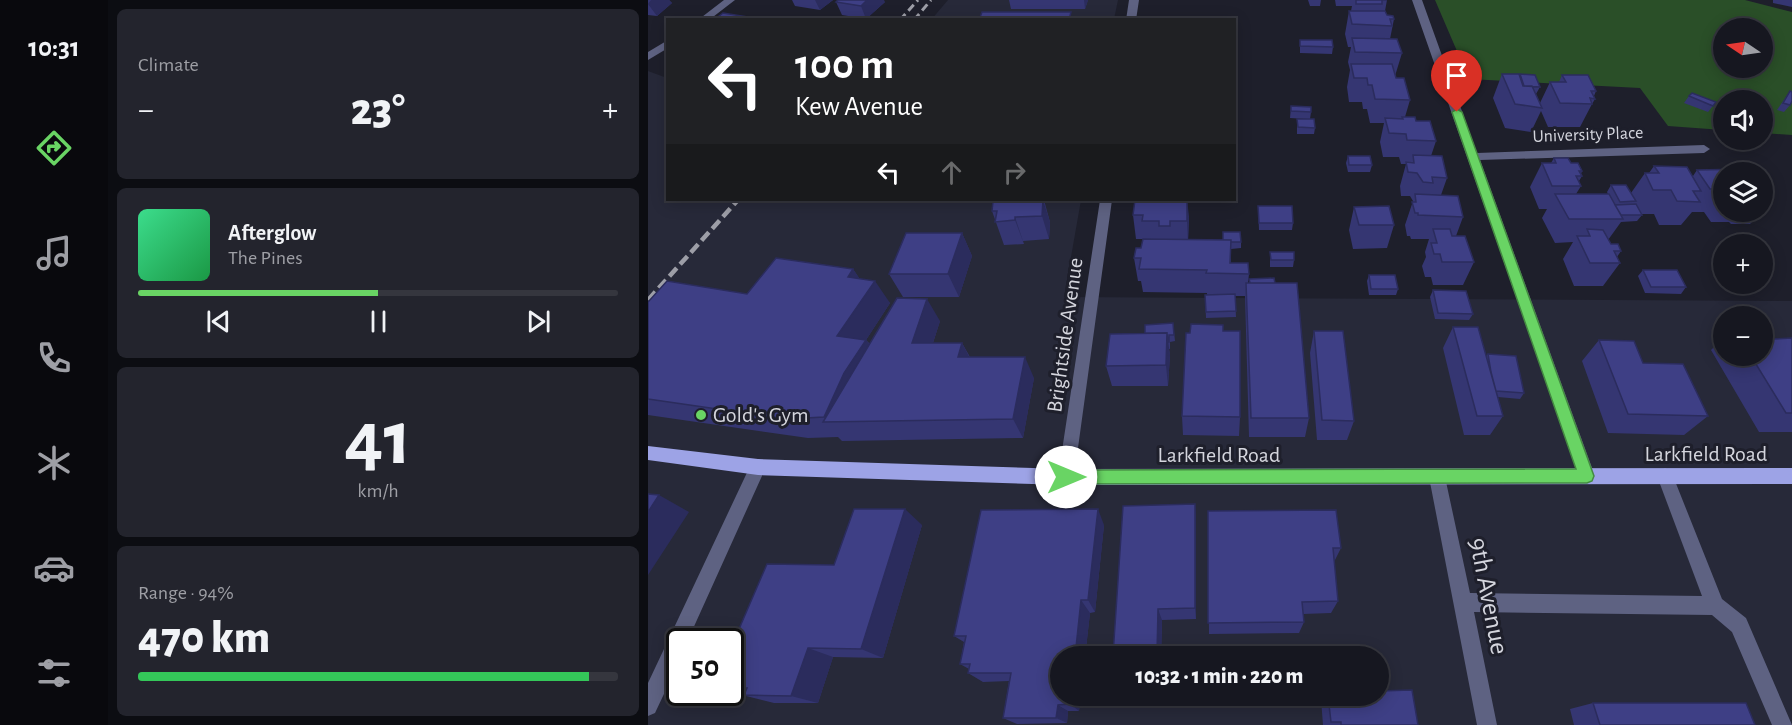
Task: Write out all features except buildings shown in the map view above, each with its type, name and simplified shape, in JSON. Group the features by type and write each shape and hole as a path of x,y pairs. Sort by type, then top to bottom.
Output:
{"main road":[{"name":"Larkfield Road","path":"648,453 758,467 1066,477 1792,476"}],"street":[{"path":"705,18 730,0"},
{"path":"1131,18 1134,0"},
{"path":"1417,0 1587,476"},
{"path":"648,57 666,44"},
{"name":"University Place","path":"1473,157 1704,149"},
{"name":"Brightside Avenue","path":"1066,477 1106,201"},
{"path":"648,706 758,467"},
{"path":"1665,476 1715,606 1739,626 1783,725"},
{"name":"9th Avenue","path":"1437,477 1487,725"},
{"path":"1462,603 1715,606"}],"shaded area":[{"path":"948,0 1118,0 1114,18 933,18"},
{"path":"648,71 666,78 666,201 1081,201 1064,297 1792,301 1792,725 648,725"}],"green space":[{"path":"1435,0 1745,0 1792,12 1792,135 1773,134 1773,90 1713,90 1713,129 1668,126 1640,88 1469,79"}],"railway":[{"path":"902,18 918,0"},
{"path":"916,18 931,0"},
{"path":"648,300 737,201"}],"place":[{"name":"Gold's Gym","path":"701,415"}],"route":[{"path":"1066,477 1587,476 1457,112"}]}
